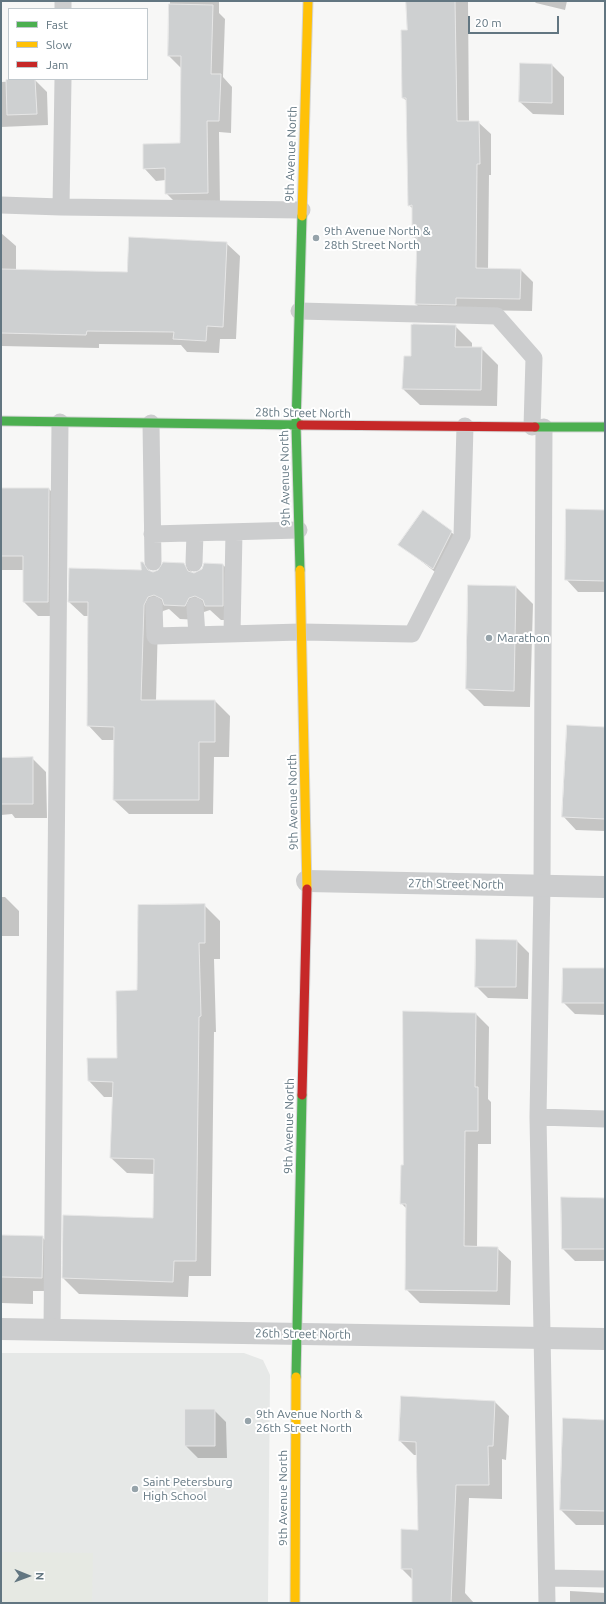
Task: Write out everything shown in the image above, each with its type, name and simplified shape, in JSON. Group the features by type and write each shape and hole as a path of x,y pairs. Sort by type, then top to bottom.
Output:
{"street":[{"name":"9th Avenue North","path":"295,1603 296,1334 306,881 296,425 308,1"},
{"name":"28th Street North","path":"1,421 605,427"},
{"name":"27th Street North","path":"306,881 605,887"},
{"name":"26th Street North","path":"1,1329 605,1339"}],"lane":[{"path":"61,207 63,80"},
{"path":"1,205 302,210"},
{"path":"299,311 497,316 534,358 538,427 542,885 538,1117 548,1578 547,1603"},
{"path":"52,1330 60,422"},
{"path":"151,423 153,562"},
{"path":"154,605 155,636 301,632 412,634 462,536 465,426"},
{"path":"152,534 298,530"},
{"path":"232,634 234,532"},
{"path":"194,563 195,533"},
{"path":"195,606 197,635"},
{"path":"538,1117 605,1119"},
{"path":"548,1578 605,1579"}],"shaded area":[{"name":"Saint Petersburg High School","path":"1,1353 244,1353 263,1360 270,1375 268,1603 1,1603"},
{"path":"1,1552 93,1553 92,1603 1,1603"}],"building":[{"path":"406,1 455,1 457,121 479,121 480,164 477,164 476,268 521,269 520,299 456,298 456,305 415,304 417,237 412,237 412,205 408,206 406,98 402,98 401,30 407,30"},
{"path":"169,4 213,5 211,74 221,74 219,121 207,121 208,193 165,194 165,168 143,169 143,144 180,143 181,56 168,56"},
{"path":"520,63 552,64 552,103 519,102"},
{"path":"6,80 35,80 37,114 7,115"},
{"path":"129,237 227,242 223,327 207,326 206,341 173,339 174,332 87,331 86,335 1,333 1,269 127,272"},
{"path":"411,325 456,325 455,347 482,347 481,390 402,389 404,356 411,356"},
{"path":"1,488 49,488 48,602 23,602 23,556 1,556"},
{"path":"566,509 605,510 605,581 565,580"},
{"path":"423,510 452,531 433,569 398,545"},
{"path":"141,562 143,562 148,570 153,572 158,570 163,562 184,563 188,571 194,573 202,569 204,563 223,564 223,606 205,606 203,600 195,596 189,598 185,606 164,605 162,599 154,595 148,597 144,605 141,700 215,700 215,742 199,742 199,800 113,800 114,727 87,726 88,602 68,602 69,568 141,570"},
{"path":"468,585 516,586 514,691 466,689"},
{"path":"567,725 605,727 605,819 562,817"},
{"path":"33,757 33,804 1,804 1,758"},
{"path":"205,904 205,943 199,943 201,1016 199,1017 196,1261 174,1261 173,1282 62,1278 63,1215 153,1218 154,1159 110,1158 113,1082 88,1081 87,1058 117,1058 116,991 137,990 138,905"},
{"path":"476,939 517,940 516,987 475,987"},
{"path":"563,968 605,968 605,1003 562,1003"},
{"path":"403,1011 476,1013 475,1087 478,1087 478,1131 465,1131 464,1246 498,1247 497,1291 405,1290 406,1204 400,1204 401,1165 403,1165"},
{"path":"561,1197 605,1198 605,1249 562,1249"},
{"path":"1,1235 43,1236 42,1278 1,1277"},
{"path":"401,1396 495,1401 493,1446 488,1446 489,1485 456,1485 451,1603 412,1603 412,1569 401,1569 401,1529 418,1530 416,1442 399,1441"},
{"path":"185,1409 215,1409 215,1446 185,1446"},
{"path":"563,1418 605,1420 605,1511 560,1510"}],"traffic: fast":[{"path":"300,570 296,425 302,216"},
{"path":"1,421 301,425"},
{"path":"535,427 605,427"},
{"path":"296,1377 302,1095"}],"traffic: slow":[{"path":"302,216 308,1"},
{"path":"300,570 307,889"},
{"path":"295,1603 296,1377"}],"traffic: jam":[{"path":"301,425 535,427"},
{"path":"302,1095 307,889"}],"place":[{"name":"9th Avenue North & 28th Street North","path":"316,238"},
{"name":"Marathon","path":"489,638"},
{"name":"9th Avenue North & 26th Street North","path":"248,1421"},
{"name":"Saint Petersburg High School","path":"135,1489"}]}
